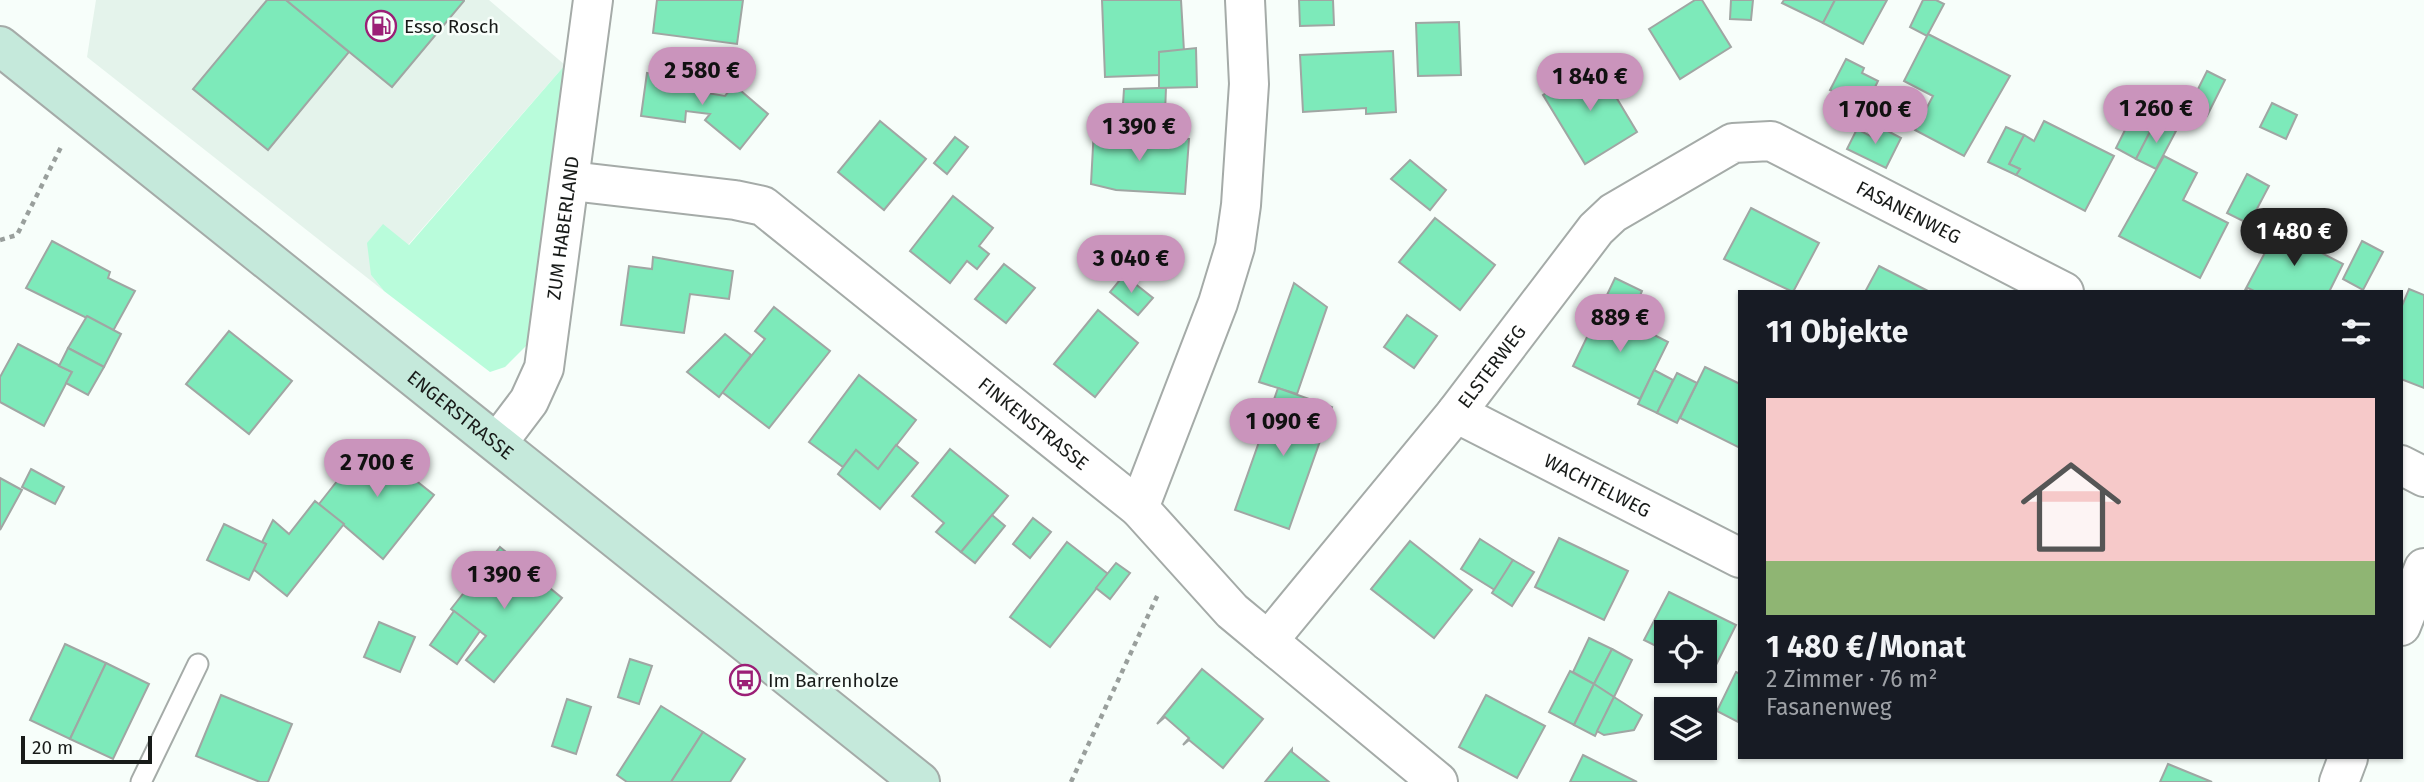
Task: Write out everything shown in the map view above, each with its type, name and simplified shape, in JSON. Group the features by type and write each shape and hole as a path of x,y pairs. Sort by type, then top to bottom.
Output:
{"main road":[{"name":"ENGERSTRASSE","path":"0,46 920,782"}],"street":[{"name":"ZUM HABERLAND","path":"498,442 529,401 544,368 593,0"},
{"path":"1139,508 1218,303 1235,247 1241,205 1249,84 1245,0"},
{"name":"FASANENWEG","path":"1751,140 1771,141 2060,290"},
{"name":"ELSTERWEG","path":"1268,641 1455,413 1604,221 1733,143 1751,140"},
{"name":"FINKENSTRASSE","path":"571,181 735,200 763,206 1139,508 1232,611 1438,782"},
{"name":"WACHTELWEG","path":"1455,413 1738,557"},
{"path":"2403,467 2424,477"},
{"path":"2403,621 2424,568"},
{"path":"2339,782 2348,759"}],"lane":[{"path":"141,782 198,664"}],"path":[{"path":"0,240 16,235 79,108"},
{"path":"1071,782 1157,595 1181,555"}],"shaded area":[{"path":"96,0 489,0 565,65 408,245 371,275 384,291 87,57"}],"green space":[{"path":"565,65 531,341 505,367 490,372 384,291 371,275 367,243 383,224 409,245"}],"building":[{"path":"267,0 286,0 349,52 268,150 193,89"},
{"name":"Esso Rosch","path":"286,0 464,0 464,1 392,87"},
{"path":"657,0 743,0 737,44 653,33"},
{"path":"1102,0 1181,0 1184,51 1159,52 1160,75 1105,77"},
{"path":"1299,0 1333,0 1334,25 1300,26"},
{"path":"1695,0 1702,0 1731,47 1680,79 1649,29"},
{"path":"1731,0 1753,0 1751,20 1730,19"},
{"path":"1784,0 1835,0 1823,23 1782,3"},
{"path":"1835,0 1887,0 1863,44 1823,23"},
{"path":"1923,0 1936,0 1944,4 1927,36 1910,27"},
{"path":"1459,22 1461,75 1418,76 1416,23"},
{"path":"1928,34 2010,76 1964,156 1915,130 1933,96 1904,81"},
{"path":"1196,48 1197,87 1159,88 1159,52"},
{"path":"1393,51 1396,112 1366,114 1366,108 1303,112 1300,55"},
{"path":"1846,59 1864,68 1862,73 1878,81 1862,114 1848,107 1851,100 1830,90"},
{"path":"1595,62 1637,132 1585,164 1543,95"},
{"path":"2207,71 2225,80 2207,116 2189,107"},
{"path":"647,73 690,79 689,90 725,96 734,85 768,114 740,149 705,120 710,114 686,111 685,122 641,116"},
{"path":"1166,88 1164,138 1121,135 1124,89"},
{"path":"2272,103 2297,115 2286,139 2260,127"},
{"path":"2135,110 2156,120 2136,159 2116,148"},
{"path":"2156,120 2176,131 2156,169 2136,159"},
{"path":"880,121 926,159 884,210 838,172"},
{"path":"2044,121 2114,156 2085,211 2016,175 2020,169 2009,164 2024,135 2034,141"},
{"path":"1880,127 1901,138 1886,168 1847,149 1857,129 1874,138"},
{"path":"2006,127 2024,135 2009,164 2020,169 2016,175 1988,162"},
{"path":"1094,128 1121,130 1121,135 1189,139 1185,194 1116,190 1091,184"},
{"path":"955,137 968,147 947,174 934,163"},
{"path":"2164,156 2197,173 2183,200 2228,223 2200,278 2119,236"},
{"path":"1410,160 1446,190 1430,210 1391,179"},
{"path":"2247,174 2269,186 2249,224 2227,213"},
{"path":"953,196 993,228 979,246 989,254 977,269 967,261 950,283 910,251"},
{"path":"1751,208 1819,243 1794,290 1789,290 1724,259"},
{"path":"1435,218 1495,265 1460,310 1399,262"},
{"path":"2277,230 2343,264 2330,290 2245,290"},
{"path":"52,241 110,272 108,278 135,291 113,331 26,288"},
{"path":"2362,241 2383,252 2363,290 2343,279"},
{"path":"653,257 733,271 729,299 690,294 684,333 621,325 629,266 652,269"},
{"path":"1004,264 1035,288 1006,323 975,299"},
{"path":"1879,266 1926,290 1866,290"},
{"path":"1124,275 1153,298 1138,315 1110,292"},
{"path":"1615,278 1642,291 1634,310 1606,297"},
{"path":"1294,283 1327,307 1297,394 1259,382"},
{"path":"2409,289 2424,295 2424,388 2403,380 2403,303"},
{"path":"774,307 830,351 769,428 722,392 765,339 755,331"},
{"path":"1601,308 1668,342 1640,399 1573,366"},
{"path":"1098,310 1138,343 1095,397 1054,364"},
{"path":"1407,315 1437,336 1414,368 1384,347"},
{"path":"87,316 121,334 104,367 68,348"},
{"path":"229,331 292,381 249,434 186,384"},
{"path":"725,334 751,355 719,397 687,372"},
{"path":"18,344 72,372 44,426 0,402 0,377"},
{"path":"68,348 104,367 88,395 66,383 72,372 59,366"},
{"path":"1705,367 1738,383 1738,447 1680,418"},
{"path":"1654,370 1673,380 1657,413 1638,404"},
{"path":"1677,373 1697,383 1677,423 1657,413"},
{"path":"859,375 916,420 878,469 856,450 843,467 809,442"},
{"path":"1278,388 1332,407 1289,529 1235,510"},
{"path":"368,442 396,463 402,456 420,471 414,479 434,495 383,559 319,504"},
{"path":"896,445 918,463 880,509 838,474 856,450 878,469"},
{"path":"950,449 1008,496 961,552 936,532 944,523 912,496"},
{"path":"31,469 64,487 55,504 22,487"},
{"path":"0,478 22,490 0,530"},
{"path":"315,501 344,524 287,596 253,569 266,544 262,542 273,520 289,534"},
{"path":"992,515 1005,526 975,563 961,552"},
{"path":"1033,518 1051,532 1030,558 1013,544"},
{"path":"224,524 266,544 249,580 207,560"},
{"path":"1559,538 1628,571 1604,620 1535,587"},
{"path":"1480,539 1513,560 1495,590 1461,569"},
{"path":"1410,541 1472,590 1434,638 1371,589"},
{"path":"1067,542 1108,574 1050,647 1010,617"},
{"path":"500,547 562,598 494,682 466,660 486,636 451,609"},
{"path":"1513,560 1534,572 1512,606 1492,593"},
{"path":"1116,563 1130,573 1110,599 1096,588"},
{"path":"1669,592 1736,625 1717,663 1717,620 1654,620"},
{"path":"454,611 480,631 457,664 430,645"},
{"path":"1654,621 1654,645 1644,640"},
{"path":"379,622 415,637 400,672 364,657"},
{"path":"1589,638 1612,649 1594,684 1573,672"},
{"path":"65,644 106,663 70,739 30,720"},
{"path":"1612,649 1632,660 1614,697 1594,684"},
{"path":"630,659 652,666 639,704 618,697"},
{"path":"106,663 149,684 113,759 70,739"},
{"path":"1202,669 1263,719 1223,768 1189,740 1183,745 1189,738 1165,717 1157,724"},
{"path":"1570,671 1594,684 1574,725 1549,712"},
{"path":"1736,672 1738,673 1738,722 1717,711"},
{"path":"1594,684 1614,697 1595,736 1574,725"},
{"path":"221,695 292,724 268,782 260,782 196,756"},
{"path":"1486,695 1545,726 1517,778 1459,747"},
{"path":"1614,697 1642,715 1634,730 1604,735 1597,731"},
{"path":"567,699 591,707 576,754 552,746"},
{"path":"661,706 703,732 671,782 627,782 617,775"},
{"path":"703,732 745,759 730,782 671,782"},
{"path":"1292,749 1292,752 1329,782 1265,782"},
{"path":"1583,755 1637,782 1570,782"},
{"path":"2168,764 2212,782 2160,782"}],"place":[{"name":"Esso Rosch","path":"381,26"},
{"name":"Im Barrenholze","path":"745,680"}]}
